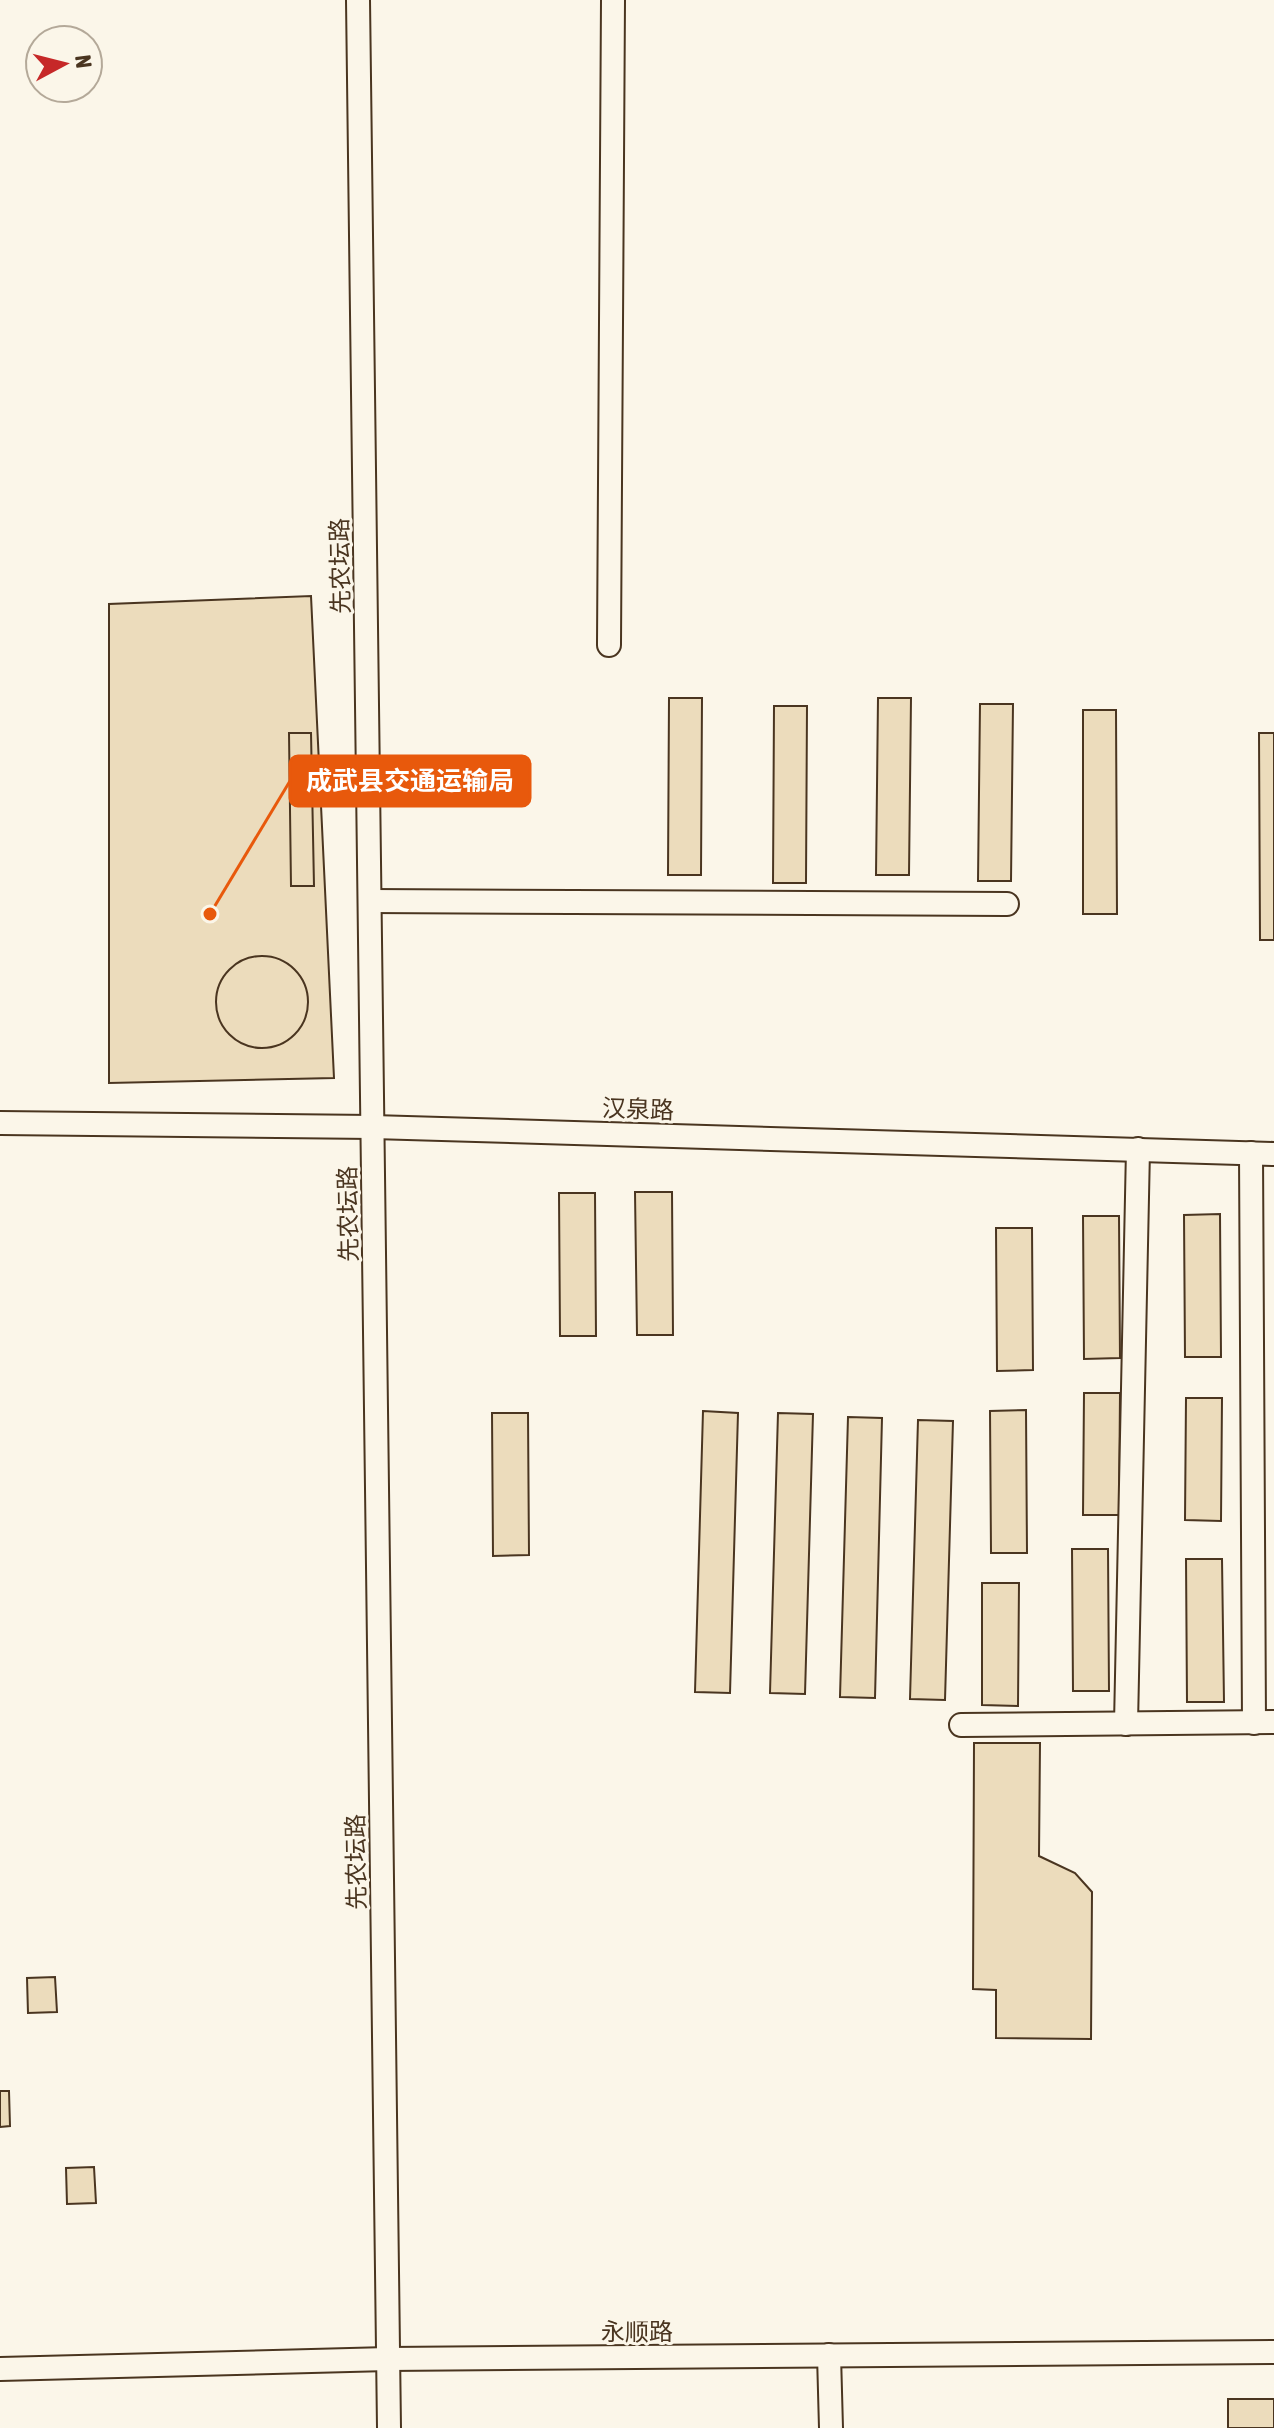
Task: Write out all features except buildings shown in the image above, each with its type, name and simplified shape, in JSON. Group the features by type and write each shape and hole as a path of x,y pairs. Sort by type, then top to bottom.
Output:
{"street":[{"name":"先农坛路","path":"358,0 389,2428"},
{"path":"609,645 613,0"},
{"path":"370,901 1007,904"},
{"name":"汉泉路","path":"0,1123 373,1127 1274,1154"},
{"path":"1126,1724 1138,1149"},
{"path":"961,1725 1264,1722 1251,1153"},
{"name":"永顺路","path":"0,2369 388,2359 1274,2352"},
{"path":"829,2355 831,2428"}],"place":[{"name":"成武县交通运输局","path":"210,914"}]}
